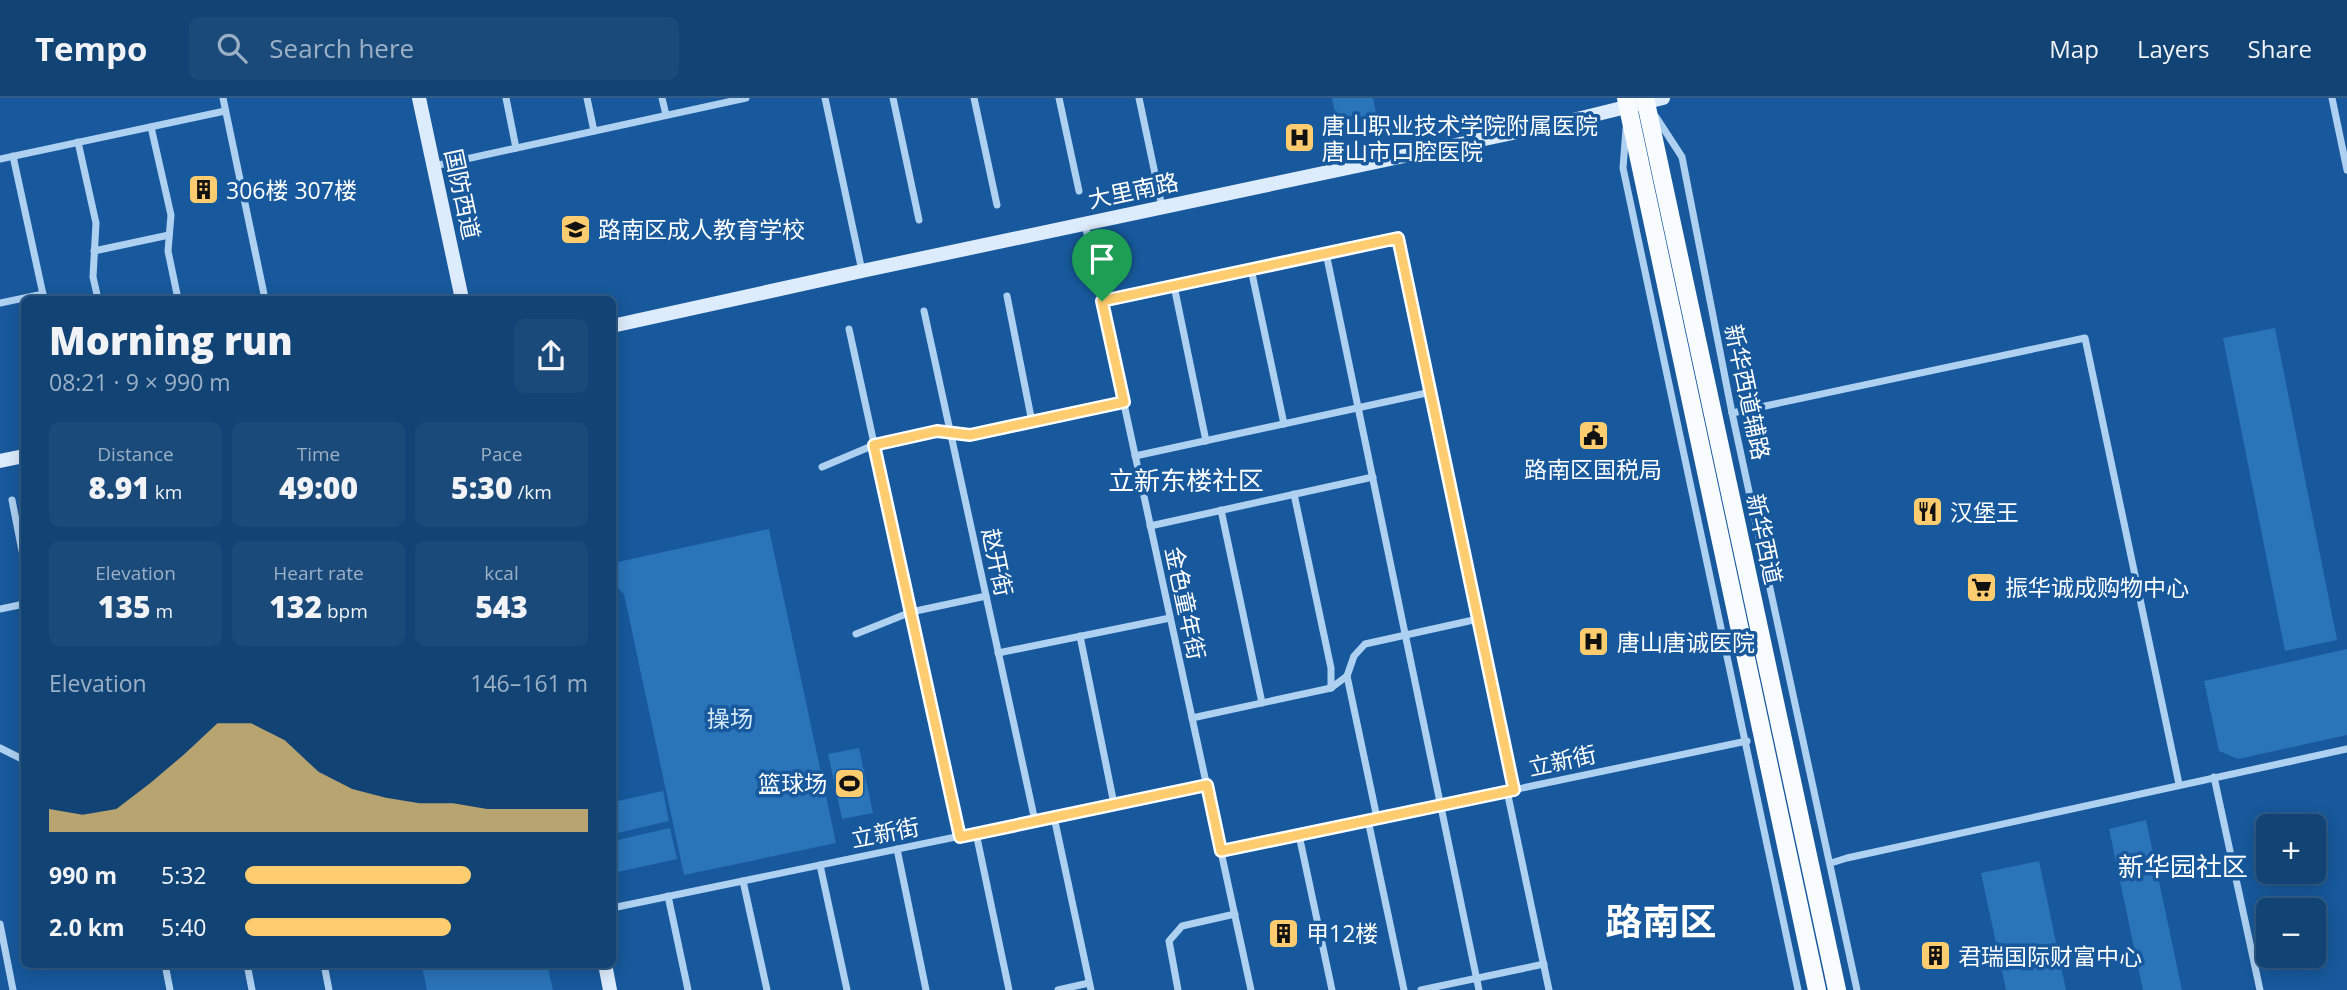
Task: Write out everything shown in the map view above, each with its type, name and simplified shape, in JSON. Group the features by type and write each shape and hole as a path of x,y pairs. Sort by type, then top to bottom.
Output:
{"main road":[{"name":"新华西道","path":"1650,99 1837,990"},
{"name":"新华西道","path":"1626,101 1817,990"}],"street":[{"path":"223,98 264,296"},
{"name":"国防西道","path":"419,98 461,296"},
{"path":"506,98 516,148"},
{"path":"587,98 594,131"},
{"path":"662,98 666,115"},
{"path":"433,166 745,98"},
{"path":"825,98 862,271"},
{"path":"893,98 919,220"},
{"path":"974,98 997,205"},
{"path":"1059,98 1079,191"},
{"path":"1139,98 1162,207"},
{"path":"2332,98 2347,170"},
{"name":"大里南路","path":"616,326 1162,207 1626,101 1650,99"},
{"name":"新华西道辅路","path":"1650,99 1682,157 1732,413 1857,990"},
{"path":"1626,101 1623,168 1798,990"},
{"path":"0,159 226,111"},
{"path":"151,127 171,215 168,251 177,296"},
{"path":"78,142 96,223 93,277 97,296"},
{"path":"13,156 43,296"},
{"name":"金色童年街","path":"1085,223 1251,990"},
{"path":"94,251 169,235"},
{"path":"1102,301 1398,238 1478,619 1549,990"},
{"path":"1326,253 1479,990"},
{"path":"1251,269 1284,424"},
{"path":"1174,286 1206,441"},
{"path":"1007,296 1031,422"},
{"path":"0,303 21,300"},
{"name":"赵开街","path":"924,311 1035,821"},
{"path":"849,329 960,837"},
{"path":"1732,413 2085,338 2179,785"},
{"path":"1135,456 1431,392"},
{"path":"822,467 874,445 937,431 970,435 1124,402"},
{"path":"0,461 21,457"},
{"path":"1150,526 1373,477"},
{"path":"1294,494 1331,668 1331,688"},
{"path":"12,500 21,546"},
{"path":"1221,510 1262,703"},
{"path":"856,634 911,612 986,596"},
{"path":"0,609 21,605"},
{"path":"998,653 1170,618"},
{"path":"1404,990 1347,676 1353,656 1366,644 1478,619"},
{"path":"1080,636 1114,804"},
{"path":"1192,718 1331,688 1347,676"},
{"name":"立新街","path":"1221,851 1746,741"},
{"path":"0,748 21,758"},
{"path":"1831,863 2347,749"},
{"path":"2214,777 2260,990"},
{"name":"立新街","path":"616,907 1207,785"},
{"path":"1054,817 1090,987 1058,990"},
{"path":"976,833 1009,990"},
{"path":"1298,835 1332,990"},
{"path":"897,849 926,990"},
{"path":"820,865 847,990"},
{"path":"743,881 767,990"},
{"path":"668,896 688,990"},
{"path":"1178,990 1169,941 1182,926 1235,914"},
{"path":"0,924 13,990"},
{"path":"1421,990 1544,964"},
{"path":"166,968 170,990"},
{"path":"248,968 252,990"},
{"path":"325,968 329,990"},
{"path":"606,968 610,990"}],"green space":[{"path":"1332,98 1373,98 1377,118 1338,126"},
{"path":"2275,328 2337,640 2285,651 2223,338"},
{"name":"操场","path":"769,529 836,843 684,875 624,594 616,586 616,562"},
{"path":"2347,649 2347,735 2238,759 2219,751 2204,681"},
{"name":"篮球场","path":"859,748 873,813 842,819 828,754"},
{"path":"663,791 669,821 616,833 616,801"},
{"path":"2146,820 2182,990 2143,990 2109,829"},
{"path":"670,828 677,859 616,872 616,840"},
{"path":"2039,861 2066,990 2006,990 1981,873"},
{"path":"422,968 548,968 553,990 427,990"}],"place":[{"name":"唐山职业技术学院附属医院 唐山市口腔医院","path":"1299,138"},
{"name":"306楼 307楼","path":"203,190"},
{"name":"路南区成人教育学校","path":"575,229"},
{"name":"路南区国税局","path":"1593,435"},
{"name":"汉堡王","path":"1927,512"},
{"name":"振华诚成购物中心","path":"1982,587"},
{"name":"唐山唐诚医院","path":"1594,642"},
{"name":"篮球场","path":"850,783"},
{"name":"甲12楼","path":"1283,933"},
{"name":"君瑞国际财富中心","path":"1935,956"}],"district":[{"name":"立新东楼社区","path":"1186,480"},
{"name":"新华园社区","path":"2183,866"},
{"name":"路南区","path":"1661,920"}],"route":[{"path":"1398,238 1514,790 1221,851 1207,785 960,837 874,445 937,431 970,435 1124,402 1102,301 1398,238"}]}
